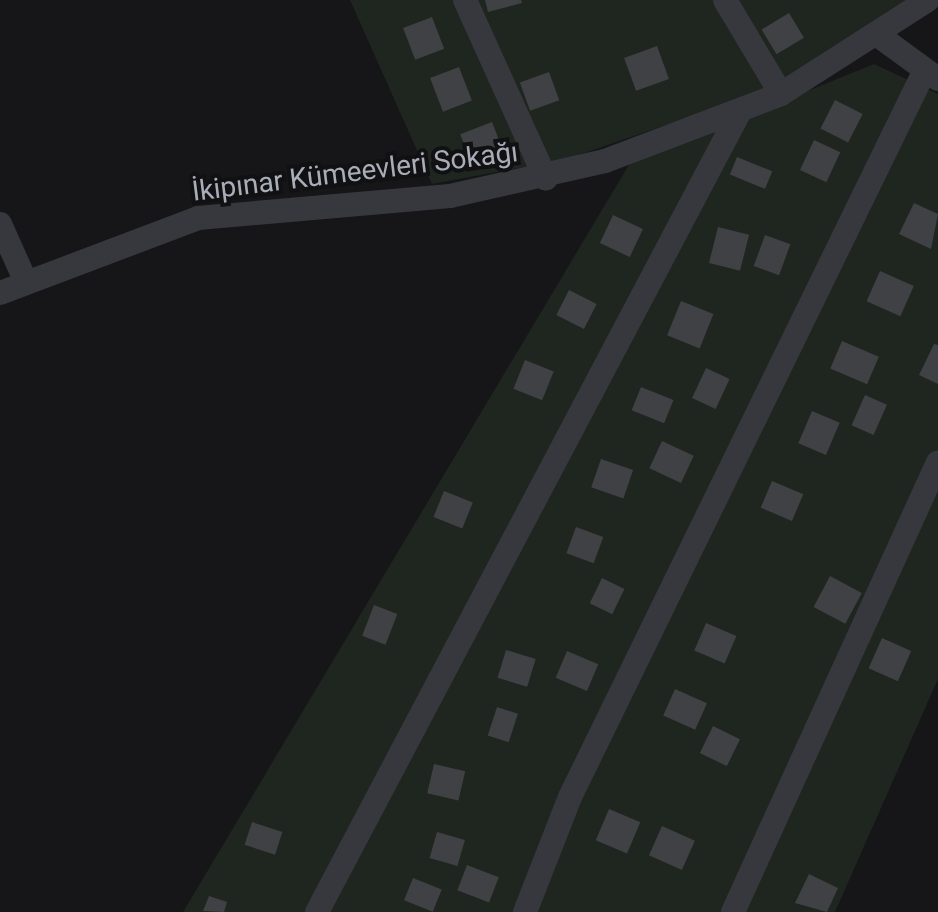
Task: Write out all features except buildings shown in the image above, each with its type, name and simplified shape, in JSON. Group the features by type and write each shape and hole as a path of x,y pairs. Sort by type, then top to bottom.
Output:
{"street":[{"path":"465,0 546,179"},
{"path":"725,0 781,94"},
{"name":"İkipınar Kümeevleri Sokağı","path":"0,293 198,218 450,196 546,179 739,113 781,94 879,36 928,0"},
{"path":"525,912 576,785 931,76 879,36"},
{"path":"317,912 739,113"},
{"path":"0,224 26,282"},
{"path":"733,912 938,462"}],"shaded area":[{"path":"350,0 907,0 807,69 727,104 567,159 432,184"},
{"path":"874,64 938,94 938,679 835,912 183,912 630,163"}]}
